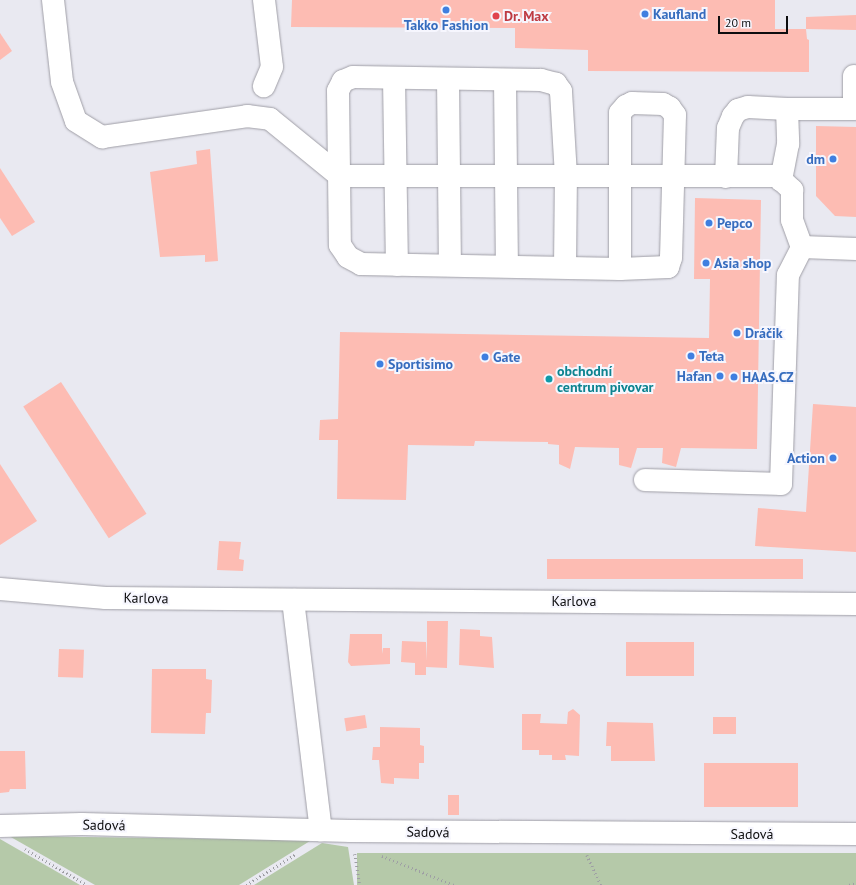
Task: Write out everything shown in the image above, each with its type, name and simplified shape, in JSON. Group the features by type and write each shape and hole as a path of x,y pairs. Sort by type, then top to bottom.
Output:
{"street":[{"path":"53,0 62,82 76,121 102,136 247,116 270,119 340,176 777,176 792,190 792,220 802,247 788,275 781,484 645,480"},
{"path":"264,0 272,66 264,86"},
{"path":"726,177 728,128 733,116 738,110 748,107 787,109 854,109 854,76"},
{"path":"565,267 566,176 561,91 550,81 353,77 343,82 338,91 340,245 348,257 361,264 620,269 668,266 671,258 672,177 675,116 664,104 632,103 626,106 620,113 620,269"},
{"path":"394,78 398,264"},
{"path":"448,78 450,266"},
{"path":"505,80 507,176 506,266"},
{"path":"781,180 788,144 787,109"},
{"path":"802,247 856,249"},
{"name":"Karlova","path":"0,589 106,598 856,604"},
{"path":"293,600 321,830"},
{"name":"Sadová","path":"0,826 82,824 351,831 856,834"}],"path":[{"path":"351,831 360,885"},
{"path":"576,833 601,885"},
{"path":"20,847 87,885"},
{"path":"246,885 297,853"},
{"path":"375,853 454,885"},
{"path":"849,885 856,883"}],"green space":[{"path":"9,836 310,841 239,885 95,885"},
{"path":"0,839 80,885 0,885"},
{"path":"322,843 348,847 354,885 254,885"},
{"path":"357,853 856,853 856,885 357,885"}],"building":[{"path":"292,0 775,0 775,29 806,29 807,39 809,40 809,72 588,71 588,50 515,48 515,28 291,27"},
{"path":"856,15 856,30 806,29 806,17"},
{"path":"0,33 12,51 0,60"},
{"path":"816,126 856,127 856,217 835,216 816,196"},
{"path":"210,149 218,261 205,262 205,255 160,257 150,172 197,164 196,151"},
{"path":"0,168 35,222 12,236 0,218"},
{"name":"obchodní centrum pivovar","path":"695,198 761,200 757,449 681,448 676,467 662,463 663,448 637,448 631,468 619,465 619,448 575,447 570,469 559,464 559,445 548,444 548,442 475,441 474,446 408,445 406,500 337,499 338,440 319,440 320,420 338,419 340,332 709,338 710,279 694,279"},
{"path":"61,382 147,514 109,538 23,407"},
{"name":"Action","path":"813,404 856,407 856,552 755,546 758,508 806,512"},
{"path":"0,464 37,521 0,545"},
{"path":"219,541 241,542 239,559 244,560 243,571 217,570"},
{"path":"547,559 803,559 803,579 547,579"},
{"path":"427,621 448,621 447,668 426,667 426,675 415,675 415,663 401,662 402,641 426,642 427,661"},
{"path":"460,629 480,630 480,636 492,637 494,668 459,665"},
{"path":"350,634 382,634 382,654 383,648 390,648 390,664 351,666 348,662"},
{"path":"626,642 694,642 694,676 626,676"},
{"path":"59,649 84,650 83,678 58,677"},
{"path":"152,669 206,669 206,679 212,680 211,713 206,713 205,734 151,733"},
{"path":"573,709 580,715 579,756 565,755 566,760 552,760 552,755 539,755 539,750 522,750 522,714 541,714 540,723 567,724 568,712"},
{"path":"365,715 367,728 346,731 344,718"},
{"path":"713,717 736,717 736,734 713,734"},
{"path":"607,722 653,723 655,761 611,761 611,746 606,746"},
{"path":"380,727 420,728 420,745 424,746 424,763 419,763 419,779 394,778 394,784 381,783 379,760 372,760 373,747 380,747"},
{"path":"0,751 25,751 26,789 10,789 9,792 0,793"},
{"path":"704,763 798,763 798,807 704,807"},
{"path":"448,795 459,795 459,815 448,815"}],"place":[{"name":"Takko Fashion","path":"446,10"},
{"name":"Kaufland","path":"645,14"},
{"name":"Dr. Max","path":"496,16"},
{"name":"dm","path":"833,159"},
{"name":"Pepco","path":"709,223"},
{"name":"Asia shop","path":"706,263"},
{"name":"Dráčik","path":"737,333"},
{"name":"Teta","path":"691,356"},
{"name":"Gate","path":"485,357"},
{"name":"Sportisimo","path":"380,364"},
{"name":"Hafan","path":"720,376"},
{"name":"HAAS.CZ","path":"734,377"},
{"name":"obchodní centrum pivovar","path":"549,379"},
{"name":"Action","path":"833,458"}]}
